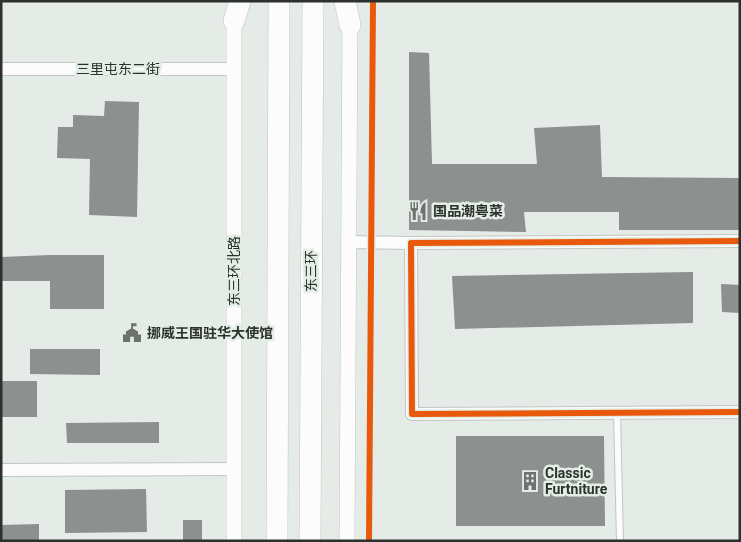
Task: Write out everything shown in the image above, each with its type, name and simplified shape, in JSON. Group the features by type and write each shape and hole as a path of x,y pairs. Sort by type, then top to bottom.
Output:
{"highway":[{"path":"277,541 279,1"},
{"name":"东三环","path":"310,541 313,1"},
{"path":"345,1 350,24"}],"street":[{"path":"347,541 350,1"},
{"name":"东三环北路","path":"234,541 234,69 236,8"},
{"name":"三里屯东二街","path":"1,68 234,69"},
{"path":"348,242 740,241"},
{"path":"411,243 412,414 740,412"},
{"path":"1,470 234,469"}],"lane":[{"path":"617,412 620,541"}],"building":[{"path":"409,52 429,53 432,164 537,164 534,128 600,125 602,177 740,178 740,230 619,230 619,212 524,212 526,232 409,230"},
{"path":"105,101 139,102 137,217 89,215 90,159 57,158 58,127 73,127 73,115 104,116"},
{"path":"104,255 104,309 50,309 50,281 1,281 1,257"},
{"path":"693,272 693,323 455,329 452,276"},
{"path":"721,284 740,285 740,313 722,312"},
{"path":"30,349 100,349 100,375 30,374"},
{"path":"1,381 37,381 37,417 1,417"},
{"path":"159,422 159,443 67,443 66,423"},
{"name":"Classic Furtniture","path":"456,436 604,436 605,526 456,526"},
{"path":"146,489 147,532 65,533 65,490"},
{"path":"183,520 202,520 202,541 183,541"},
{"path":"39,524 39,541 1,541 1,525"}],"cycle path":[{"path":"369,541 373,1"},
{"path":"740,241 411,243 412,414 740,412"}],"place":[{"name":"国品潮粤菜","path":"418,211"},
{"name":"挪威王国驻华大使馆","path":"132,333"},
{"name":"Classic Furtniture","path":"530,481"}]}
